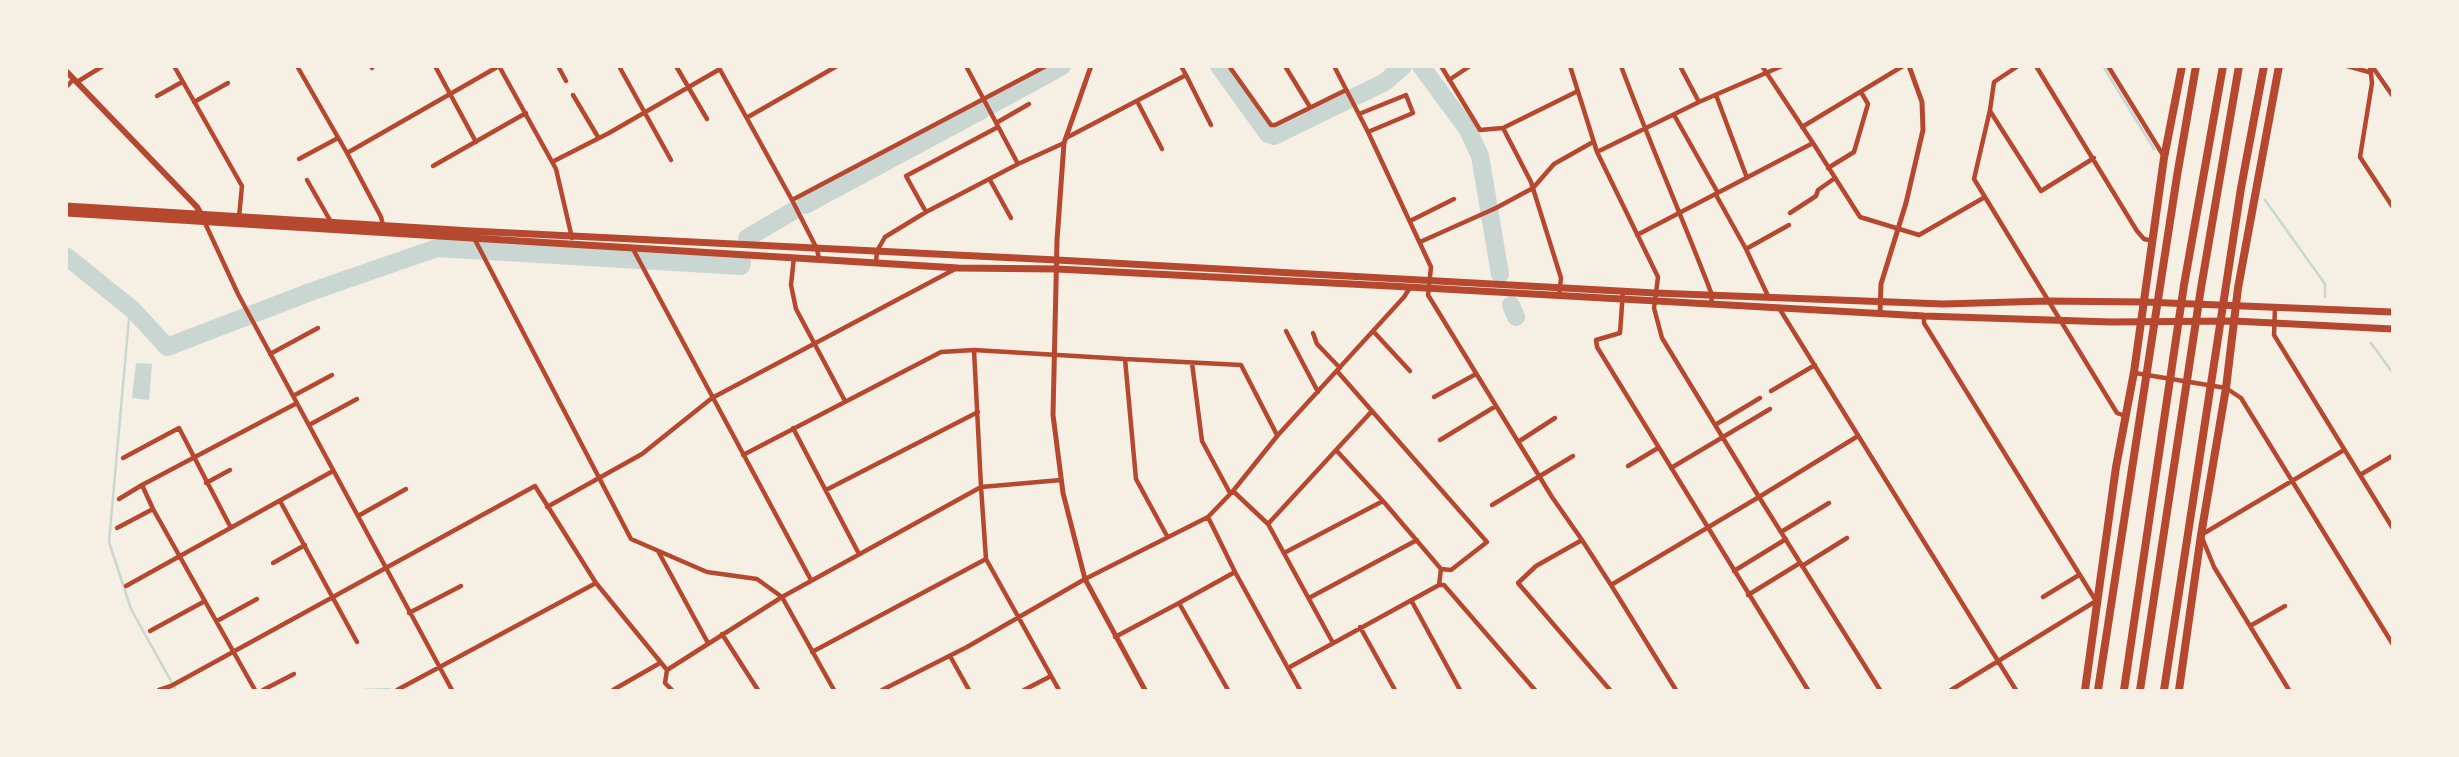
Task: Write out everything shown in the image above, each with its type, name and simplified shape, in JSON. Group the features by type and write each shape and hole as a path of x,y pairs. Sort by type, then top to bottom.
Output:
{"highway":[{"path":"2085,691 2096,601 2154,242 2164,158 2182,66"},
{"path":"2098,691 2196,66"},
{"path":"2124,691 2184,285 2223,66"},
{"path":"2140,691 2201,288 2239,66"},
{"path":"2164,691 2241,188 2264,66"},
{"path":"2179,691 2201,535 2226,388 2236,306 2279,66"}],"main road":[{"path":"66,71 197,207 205,223"},
{"path":"70,210 201,214 238,221"},
{"path":"70,210 205,223 238,221 1057,260 1712,300 1779,308 1924,316 2141,322 2234,321 2392,329"},
{"path":"572,239 633,247 958,268 1058,269 1411,283"},
{"path":"1712,300 1769,298 1944,304 2144,302 2392,312"}],"street":[{"path":"66,87 103,66"},
{"path":"174,66 242,186 238,221"},
{"path":"297,66 381,217 382,229"},
{"path":"435,66 476,142"},
{"path":"347,153 499,66 556,169 572,239"},
{"path":"558,66 566,80"},
{"path":"676,66 707,119"},
{"path":"748,117 837,66"},
{"path":"966,66 1018,164"},
{"path":"792,200 1046,66"},
{"path":"1091,66 1065,140 1057,260 1053,415 1061,480 1086,579 1145,691"},
{"path":"1181,66 1211,125"},
{"path":"1230,66 1271,125 1346,90"},
{"path":"1285,66 1311,107"},
{"path":"1441,66 1480,130 1503,128 1578,91"},
{"path":"1449,80 1470,66"},
{"path":"1570,66 1597,152 1658,277 1654,297 1662,338 1880,691"},
{"path":"1621,66 1645,130 1681,212 1712,300"},
{"path":"1680,66 1699,102"},
{"path":"1762,66 1860,218 1919,235 1984,197"},
{"path":"1597,152 1699,102 1782,66"},
{"path":"1802,127 1903,66"},
{"path":"1880,313 1881,284 1923,130 1922,102 1909,66"},
{"path":"2018,66 1994,82 1974,179 2117,413 2125,416"},
{"path":"2036,66 2137,231 2144,239 2154,242"},
{"path":"2108,66 2164,158"},
{"path":"2347,66 2371,68 2392,95"},
{"path":"552,162 644,113 719,67 792,200 817,249 819,259"},
{"path":"620,68 670,160"},
{"path":"1337,68 1431,267 1428,295 1539,477 1582,540 1675,691"},
{"path":"2371,68 2372,83 2360,157 2392,206"},
{"path":"876,262 877,251 885,237 926,212 1186,75"},
{"path":"157,96 183,82"},
{"path":"194,102 229,83"},
{"path":"1828,168 1854,152 1868,104 1861,92"},
{"path":"573,95 598,137"},
{"path":"1359,114 1406,95 1413,113 1368,132"},
{"path":"1716,95 1747,178"},
{"path":"1137,100 1162,149"},
{"path":"926,212 906,176 1029,104"},
{"path":"1990,110 2041,191 2094,158"},
{"path":"433,166 526,114"},
{"path":"1674,115 1746,249 1769,298 1769,307"},
{"path":"1503,128 1533,188 1561,278 1559,291"},
{"path":"299,159 338,138"},
{"path":"1420,242 1533,188 1554,164 1593,142"},
{"path":"1637,235 1812,143"},
{"path":"1790,213 1816,197 1818,190 1835,178"},
{"path":"307,180 330,226"},
{"path":"990,180 1012,218"},
{"path":"66,199 70,210"},
{"path":"1410,221 1454,199"},
{"path":"205,223 247,311 452,691"},
{"path":"1746,249 1788,225"},
{"path":"472,234 631,539 708,572 757,579 782,597 834,691"},
{"path":"628,239 811,580"},
{"path":"794,256 790,285 796,309 845,401"},
{"path":"547,507 642,454 712,398 958,268"},
{"path":"882,691 1086,579 1208,517 1373,331 1411,283"},
{"path":"1622,295 1620,333 1596,340 1597,347 1808,691"},
{"path":"2275,307 2274,335 2392,527"},
{"path":"1779,308 2016,691"},
{"path":"1924,316 1924,323 2096,601 1951,691"},
{"path":"271,354 318,328"},
{"path":"1286,331 1318,392"},
{"path":"1373,331 1410,371"},
{"path":"1313,333 1317,344 1372,411 1487,542 1451,570 1441,569 1383,500 1336,450"},
{"path":"743,455 941,352 974,350 1241,365 1278,435"},
{"path":"974,350 986,559 1059,691"},
{"path":"1125,359 1136,479 1167,537"},
{"path":"1192,363 1202,440 1232,492 1268,524 1333,643"},
{"path":"1771,391 1815,365"},
{"path":"2134,372 2226,388 2241,398 2392,643"},
{"path":"1434,397 1476,374"},
{"path":"293,396 332,375"},
{"path":"1715,425 1760,398"},
{"path":"309,425 357,399"},
{"path":"119,499 297,404"},
{"path":"1440,440 1496,406"},
{"path":"1671,468 1770,409"},
{"path":"1268,524 1372,411"},
{"path":"826,490 978,412"},
{"path":"1518,442 1555,418"},
{"path":"123,458 179,428 231,528"},
{"path":"793,428 859,554"},
{"path":"1611,586 1858,436"},
{"path":"1628,466 1658,448"},
{"path":"2289,691 2214,567 2201,535 2344,450"},
{"path":"1492,505 1573,456"},
{"path":"2360,475 2392,456"},
{"path":"206,483 230,470"},
{"path":"126,586 333,471"},
{"path":"667,670 811,580 981,487 1061,480"},
{"path":"142,485 255,691"},
{"path":"159,691 535,486 596,583 667,670 666,683 672,691"},
{"path":"357,516 406,489"},
{"path":"280,500 357,642"},
{"path":"1284,553 1383,500"},
{"path":"1781,532 1829,503"},
{"path":"117,528 153,509"},
{"path":"1208,517 1300,691"},
{"path":"1748,595 1847,538"},
{"path":"1734,571 1786,539"},
{"path":"1309,598 1417,540"},
{"path":"1582,540 1536,566 1518,583 1610,691"},
{"path":"273,563 305,545"},
{"path":"657,550 708,643"},
{"path":"812,652 986,559"},
{"path":"1439,585 1441,569"},
{"path":"1115,637 1235,572"},
{"path":"2043,597 2079,576"},
{"path":"397,691 596,583"},
{"path":"1288,668 1360,627 1439,585 1444,585 1535,691"},
{"path":"410,613 461,586"},
{"path":"216,621 257,600"},
{"path":"1411,600 1460,691"},
{"path":"150,631 205,601"},
{"path":"1179,603 1228,691"},
{"path":"2250,626 2286,606"},
{"path":"1360,627 1395,691"},
{"path":"722,634 758,691"},
{"path":"950,656 969,691"},
{"path":"613,691 660,663"},
{"path":"263,691 293,674"},
{"path":"1024,691 1051,676"}],"shaded area":[{"path":"136,363 152,364 149,400 132,398"}],"waterway":[{"path":"991,105 1062,66"},
{"path":"1219,66 1268,134 1274,136 1385,82 1403,66"},
{"path":"1421,66 1468,130 1480,156 1500,274"},
{"path":"2103,66 2154,149"},
{"path":"805,205 982,110"},
{"path":"2265,200 2325,284 2325,297"},
{"path":"747,238 793,211"},
{"path":"66,256 133,310 167,347 313,291 437,248 741,266 742,262"},
{"path":"1511,305 1516,317"},
{"path":"133,310 129,318 109,542 131,609 176,690"},
{"path":"2371,343 2392,372"},
{"path":"364,690 390,689"}]}
